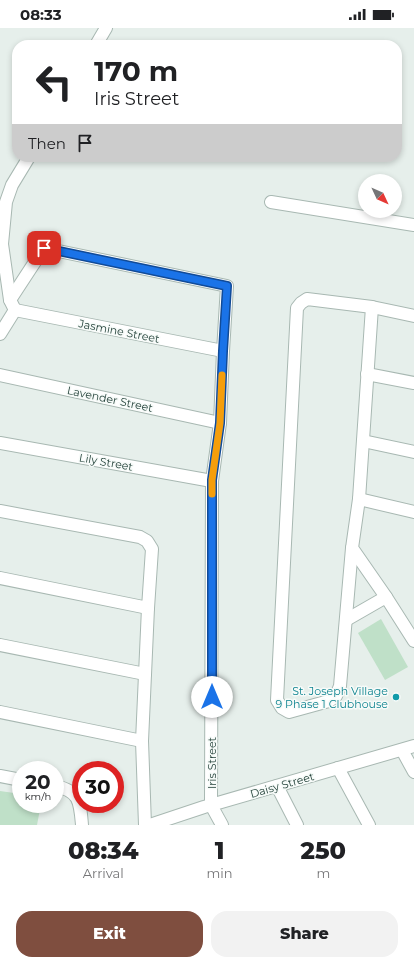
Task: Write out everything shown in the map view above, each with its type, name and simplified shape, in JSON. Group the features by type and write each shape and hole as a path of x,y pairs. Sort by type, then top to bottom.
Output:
{"street":[{"path":"99,40 106,28"},
{"path":"0,334 12,305 2,244 6,202 12,186 26,162"},
{"path":"271,202 414,225"},
{"name":"Iris Street","path":"12,305 44,248 227,286 220,423 212,480 212,805"},
{"path":"372,307 359,499 352,548 340,686 336,696 329,701 289,712 282,708 278,700 297,308 307,299 372,307 414,316"},
{"name":"Jasmine Street","path":"12,305 223,351"},
{"path":"367,374 414,383"},
{"name":"Lavender Street","path":"0,375 220,423"},
{"path":"363,441 414,452"},
{"name":"Lily Street","path":"0,443 212,480"},
{"path":"359,499 414,512"},
{"path":"0,511 140,537 147,541 152,549 142,741 145,825"},
{"path":"352,548 414,641"},
{"path":"0,578 148,608"},
{"path":"346,620 386,597"},
{"path":"0,645 145,674"},
{"path":"0,712 142,741"},
{"name":"Daisy Street","path":"150,825 212,805 414,746"},
{"path":"402,750 414,772"},
{"path":"338,768 369,825"},
{"path":"0,776 12,778"},
{"path":"277,786 297,825"},
{"path":"64,788 76,794 80,808 82,825"},
{"path":"212,805 222,825"}],"green space":[{"path":"381,619 408,667 385,680 358,633"},
{"path":"0,791 12,793 12,813 39,813 37,825 0,825"}],"slow traffic":[{"path":"212,494 212,480 220,423 222,375"}],"place":[{"name":"St. Joseph Village 9 Phase 1 Clubhouse","path":"396,697"}],"route":[{"path":"44,248 227,286 220,423 212,480 212,697"}]}
